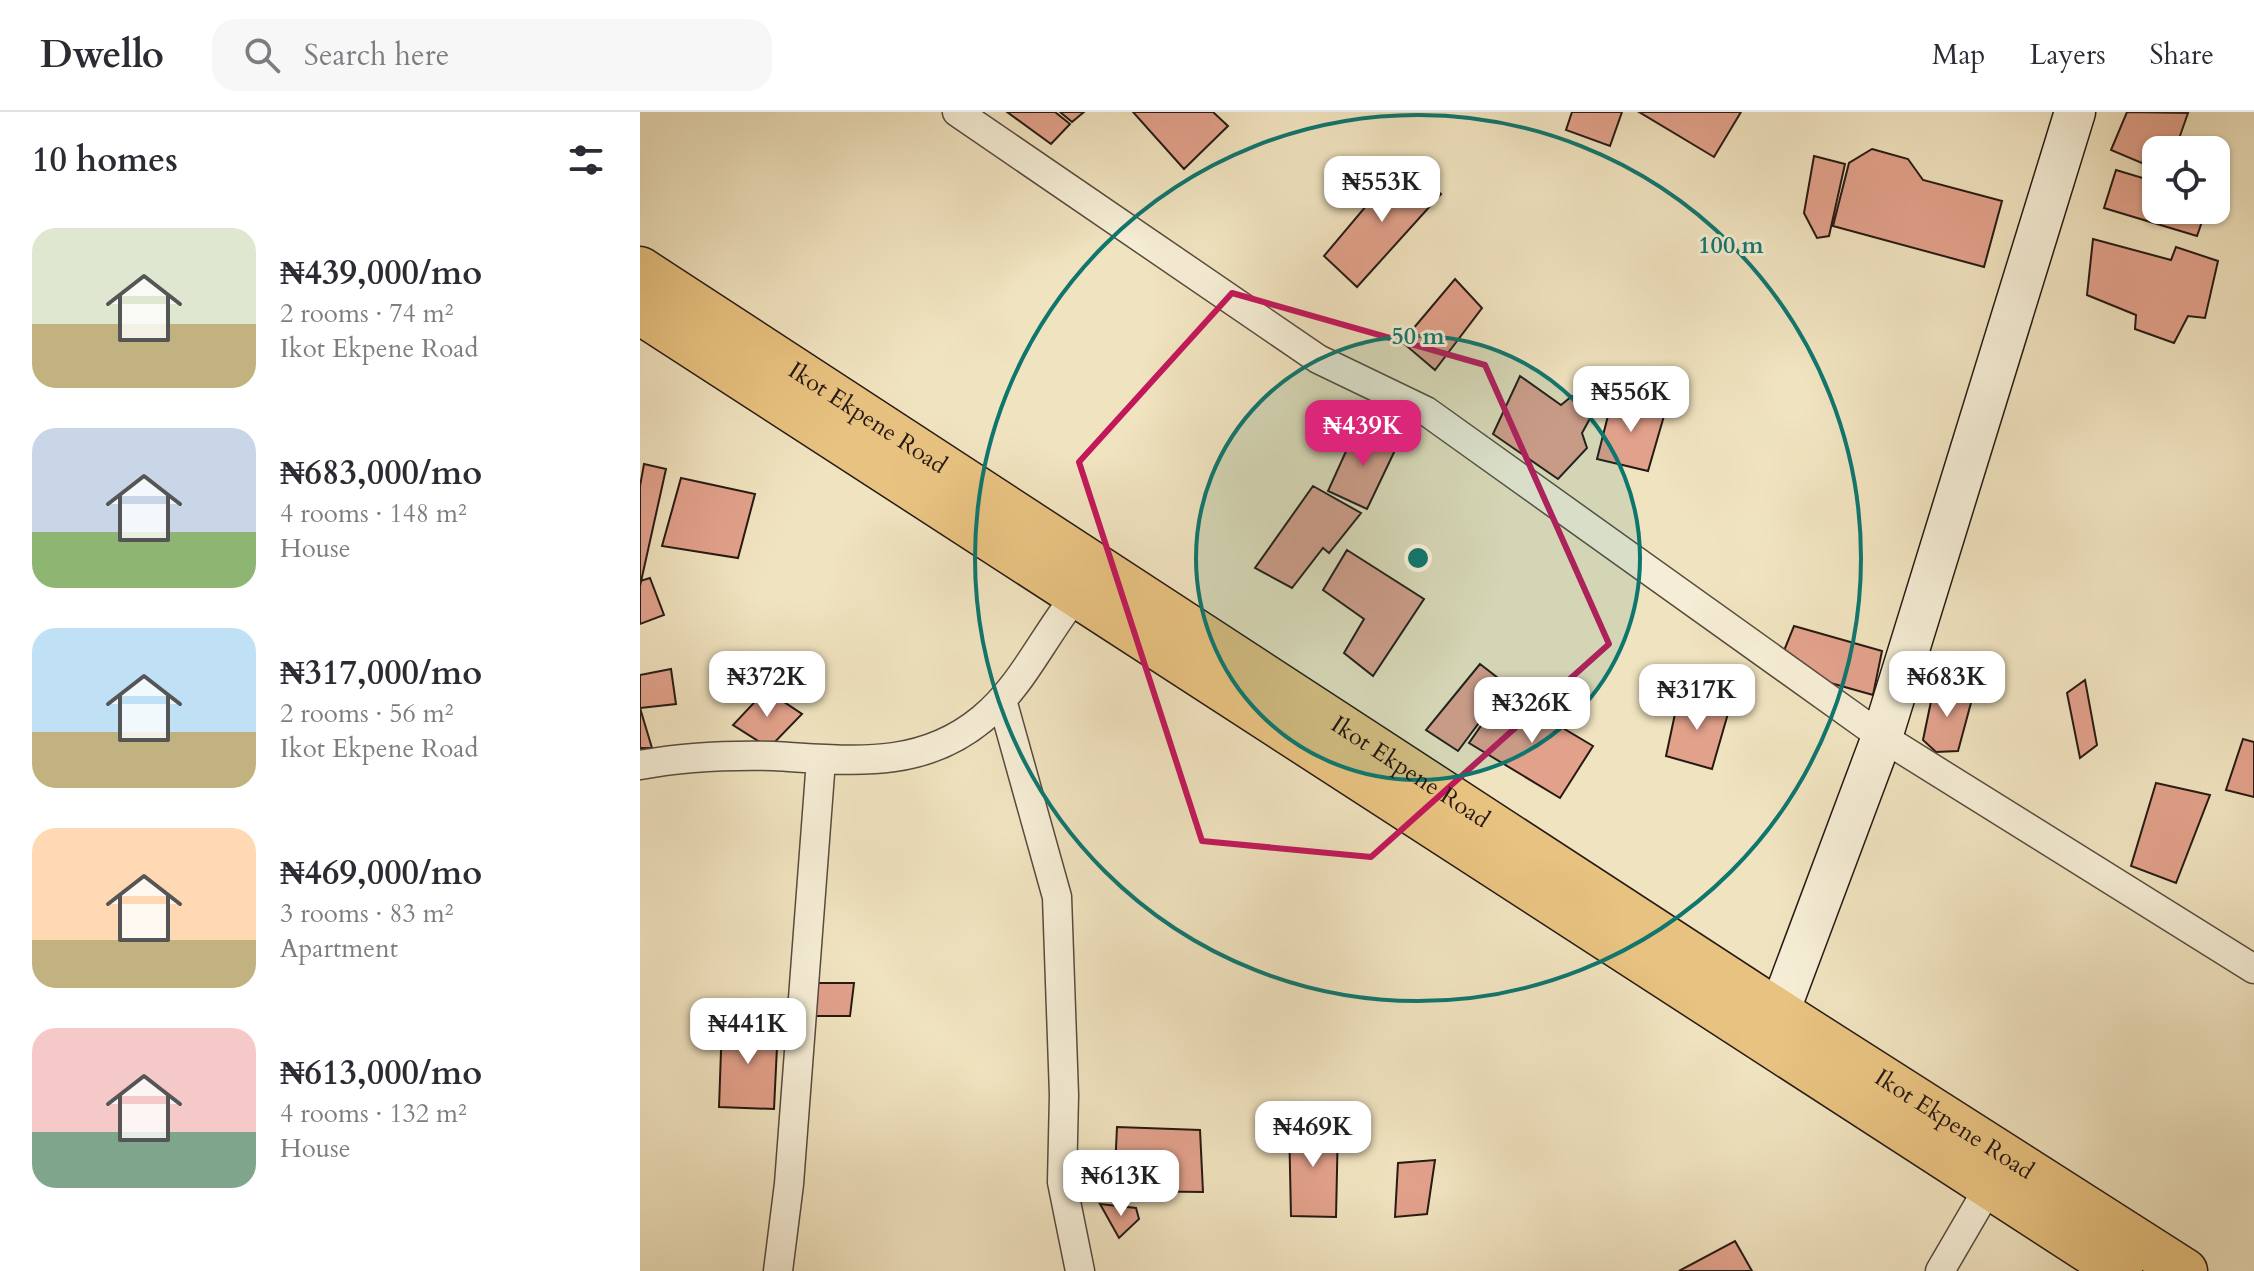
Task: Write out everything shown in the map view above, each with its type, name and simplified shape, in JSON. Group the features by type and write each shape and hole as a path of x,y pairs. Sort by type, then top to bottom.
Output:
{"highway":[{"name":"Ikot Ekpene Road","path":"640,269 1089,581 2000,1171 2185,1271"},
{"name":"Ikot Ekpene Road","path":"640,312 1089,581 1779,1012 2000,1171 2120,1271"}],"street":[{"path":"957,112 1318,359 1426,411 1882,737 2254,969"},
{"path":"1779,1012 1882,737 2075,112"},
{"path":"640,765 670,760 770,756 870,762 945,744 982,719 1014,688 1089,581"},
{"path":"1002,700 1057,897 1064,1095 1062,1182 1080,1271"},
{"path":"778,1271 789,1184 821,760"},
{"path":"1940,1271 2000,1171"}],"highlighted area":[{"path":"1232,293 1485,365 1609,644 1371,857 1202,841 1079,462"}],"building":[{"path":"1007,112 1055,112 1070,124 1051,144"},
{"path":"1060,112 1084,112 1072,122"},
{"path":"1133,112 1213,112 1228,126 1184,169"},
{"path":"1572,112 1622,112 1610,146 1566,130"},
{"path":"1639,112 1741,112 1714,157"},
{"path":"2127,112 2188,113 2180,136 2142,136 2142,163 2111,150"},
{"path":"1872,149 1908,159 1923,180 2002,201 1984,267 1833,226 1849,163"},
{"path":"1814,156 1845,164 1829,236 1817,238 1804,213"},
{"path":"1404,161 1441,194 1357,287 1324,256"},
{"path":"2116,170 2142,178 2142,219 2104,208"},
{"path":"2157,224 2201,224 2197,236"},
{"path":"2093,239 2171,260 2176,247 2218,261 2205,318 2188,316 2174,343 2135,329 2136,315 2087,295"},
{"path":"1455,279 1482,308 1435,370 1402,342"},
{"path":"1520,376 1561,405 1572,396 1593,413 1582,433 1587,448 1558,479 1493,434"},
{"path":"1613,396 1666,409 1648,471 1597,459"},
{"path":"1357,427 1398,444 1367,509 1328,491"},
{"path":"644,464 666,469 640,586 640,486"},
{"path":"681,478 755,494 738,558 662,546"},
{"path":"1313,486 1361,513 1329,553 1323,548 1292,588 1255,568"},
{"path":"1347,550 1424,599 1373,676 1344,653 1364,619 1323,590"},
{"path":"650,578 664,615 640,624 640,581"},
{"path":"1794,626 1882,651 1873,695 1827,682 1783,653"},
{"path":"1480,664 1507,685 1458,751 1426,730"},
{"path":"671,669 676,704 640,708 640,675"},
{"path":"2085,680 2097,745 2080,758 2067,693"},
{"path":"1935,682 1956,694 1975,688 1958,751 1936,752 1923,740"},
{"path":"766,690 802,714 769,748 733,725"},
{"path":"1504,693 1593,746 1560,798 1469,743"},
{"path":"1679,695 1729,710 1712,769 1666,756"},
{"path":"640,708 652,748 640,748"},
{"path":"2243,739 2254,742 2254,797 2226,790"},
{"path":"2156,783 2210,795 2176,883 2131,866"},
{"path":"817,983 854,983 850,1016 815,1016"},
{"path":"722,1023 778,1026 774,1109 719,1107"},
{"path":"1289,1122 1338,1125 1336,1217 1291,1216"},
{"path":"1117,1127 1200,1130 1203,1192 1114,1191"},
{"path":"1435,1160 1427,1214 1395,1217 1398,1163"},
{"path":"1100,1204 1136,1208 1139,1219 1119,1238"},
{"path":"1735,1241 1752,1271 1679,1271"}]}
